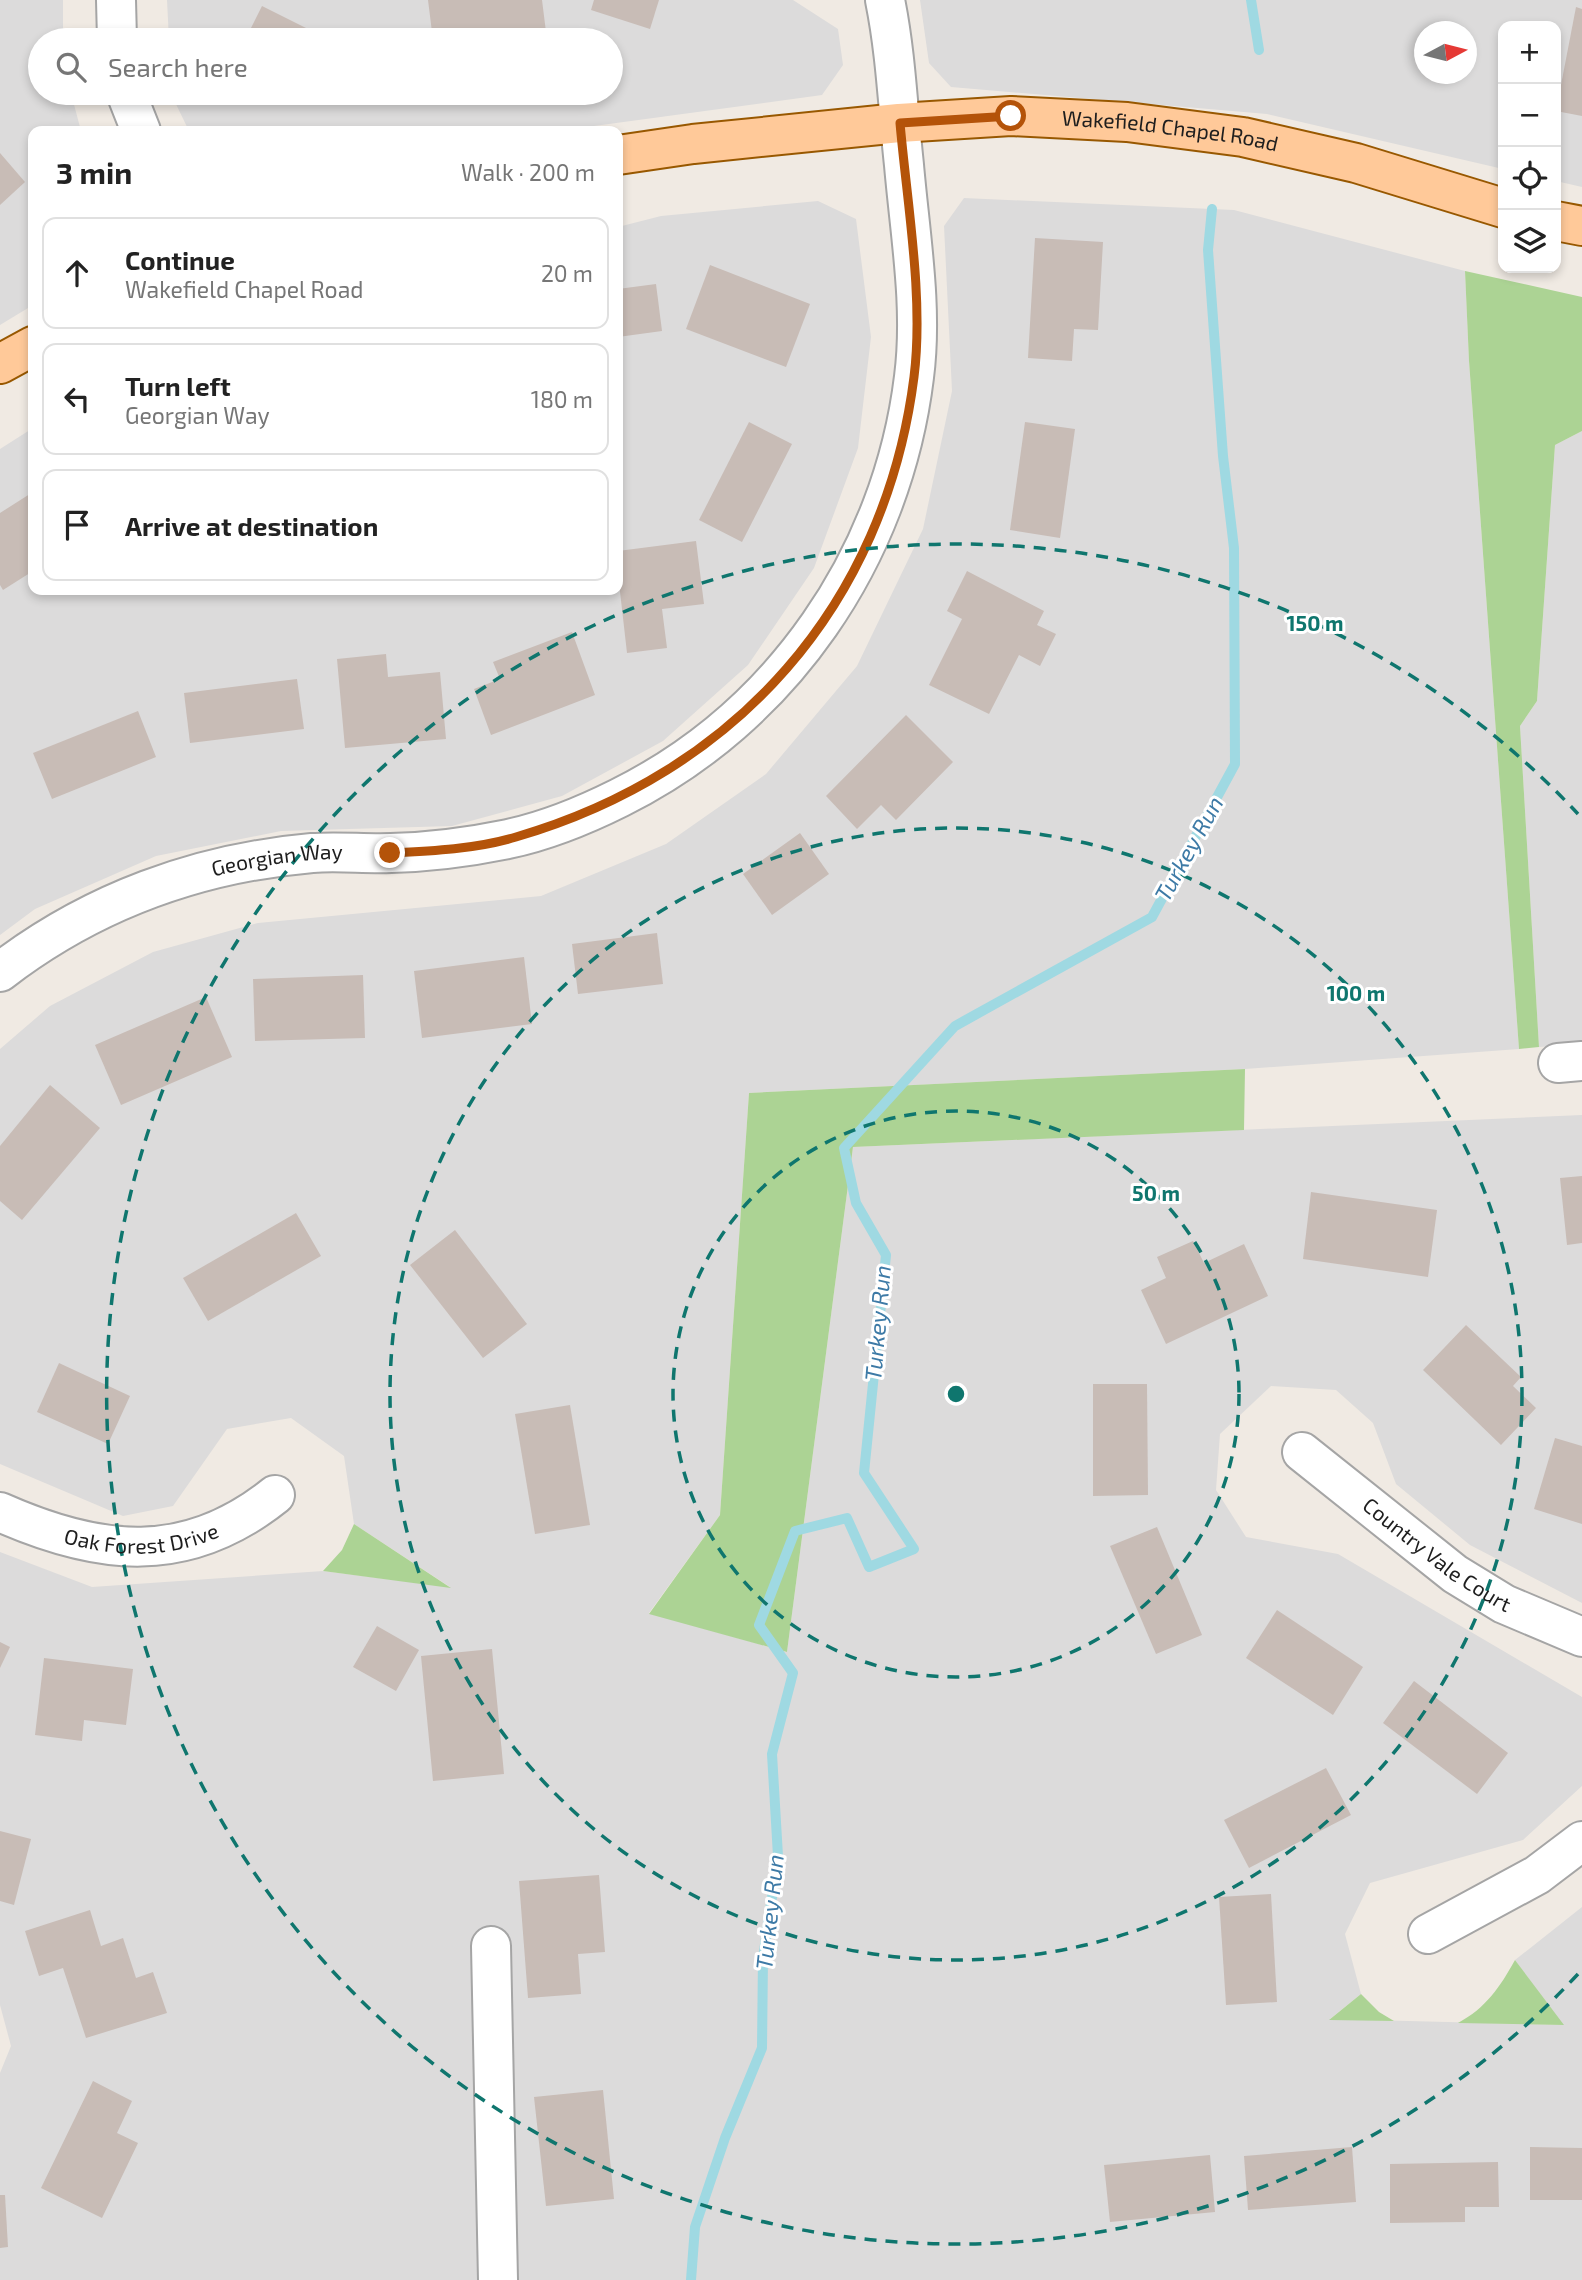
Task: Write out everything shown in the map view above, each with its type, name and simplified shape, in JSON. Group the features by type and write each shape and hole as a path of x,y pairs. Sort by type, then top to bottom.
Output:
{"main road":[{"name":"Wakefield Chapel Road","path":"623,154 693,144 900,123 1011,116 1127,122 1243,136 1356,163 1498,206"},
{"path":"1561,222 1582,226"},
{"path":"0,363 28,349"}],"street":[{"path":"116,0 117,28"},
{"name":"Georgian Way","path":"0,972 35,945 95,911 174,879 246,861 317,852 390,853 446,850 514,838 588,813 649,783 709,743 761,697 813,638 848,583 879,519 901,451 915,375 917,303 886,0"},
{"path":"131,105 139,126"},
{"name":"Country Vale Court","path":"1302,1452 1455,1574 1504,1604 1582,1637"},
{"name":"Oak Forest Drive","path":"0,1512 83,1542 133,1548 178,1544 222,1530 275,1495"},
{"path":"1429,1934 1537,1875 1582,1841"},
{"path":"491,1946 498,2280"}],"shaded area":[{"path":"0,0 63,0 63,28 28,28 28,105 74,105 80,126 28,126 28,308 0,325"},
{"path":"167,0 793,0 838,29 843,65 822,95 594,126 187,126 176,105 623,105 623,28 168,28"},
{"path":"920,0 1582,0 1582,187 1561,182 1561,21 1498,21 1498,168 1267,114 951,87 929,63"},
{"path":"964,198 1234,210 1465,271 1469,361 1519,1049 1245,1069 749,1093 720,1515 649,1613 787,1652 853,1147 1582,1115 1582,1603 1470,1545 1396,1484 1373,1423 1336,1390 1271,1386 1220,1434 1216,1490 1246,1537 1338,1554 1582,1697 1582,1786 1523,1840 1370,1883 1345,1934 1361,1994 1330,2019 1563,2025 1515,1960 1582,1907 1582,2280 0,2280 0,2073 11,2046 0,2005 0,1552 92,1587 323,1571 450,1587 354,1524 344,1456 291,1418 227,1429 173,1506 123,1516 0,1464 0,1049 50,1006 153,952 258,923 541,896 666,844 766,774 857,666 923,529 952,391 944,226"},
{"path":"818,201 856,219 871,337 858,448 814,568 748,665 663,741 562,796 452,826 281,831 156,856 35,909 0,935 0,449 28,431 28,595 623,595 623,226 661,216"},
{"path":"1582,431 1582,1044 1539,1047 1520,726 1537,701 1555,445"}],"green space":[{"path":"1465,271 1582,297 1582,431 1555,445 1537,701 1520,726 1539,1047 1519,1049 1469,361"},
{"path":"1245,1069 1244,1130 853,1147 787,1652 649,1614 720,1515 749,1093"},
{"path":"354,1524 451,1588 323,1571 342,1550"},
{"path":"1515,1960 1564,2025 1458,2023 1477,2011 1491,1996"},
{"path":"1361,1994 1379,2012 1394,2021 1329,2020"}],"building":[{"path":"428,0 542,0 546,28 432,28"},
{"path":"594,0 659,0 650,29 591,10"},
{"path":"262,6 306,28 251,28"},
{"path":"1576,7 1582,9 1582,116 1561,112 1561,85"},
{"path":"0,153 25,182 0,205"},
{"path":"1035,238 1103,242 1098,330 1074,329 1072,361 1028,358"},
{"path":"710,265 810,304 786,367 686,329"},
{"path":"656,284 662,331 623,336 623,288"},
{"path":"749,422 792,444 742,542 699,520"},
{"path":"1025,422 1075,429 1060,538 1010,530"},
{"path":"28,495 28,574 3,590 0,585 0,513"},
{"path":"696,541 704,604 662,609 667,648 627,653 620,595 623,595 623,550"},
{"path":"967,571 1044,611 1037,625 1056,634 1040,666 1019,655 989,714 929,685 962,619 947,611"},
{"path":"572,632 595,695 491,735 474,689 500,679 493,662"},
{"path":"386,654 388,677 440,672 446,739 345,748 337,659"},
{"path":"297,679 304,729 190,743 184,693"},
{"path":"138,711 156,757 52,799 33,753"},
{"path":"906,715 953,762 896,820 881,805 857,829 826,796"},
{"path":"800,833 829,874 772,915 743,874"},
{"path":"657,933 663,984 578,994 572,944"},
{"path":"524,957 532,1024 422,1038 414,971"},
{"path":"363,975 365,1038 255,1041 253,979"},
{"path":"206,997 232,1057 121,1105 95,1045"},
{"path":"50,1085 100,1128 22,1220 0,1201 0,1146"},
{"path":"1582,1176 1582,1243 1567,1245 1560,1178"},
{"path":"1311,1192 1437,1210 1428,1277 1303,1259"},
{"path":"296,1213 321,1256 208,1321 183,1278"},
{"path":"455,1230 527,1324 483,1358 410,1265"},
{"path":"1193,1241 1204,1263 1244,1244 1268,1296 1166,1344 1141,1290 1166,1278 1157,1257"},
{"path":"1466,1325 1521,1377 1513,1386 1536,1408 1501,1445 1423,1370"},
{"path":"59,1363 130,1396 108,1444 37,1412"},
{"path":"1093,1384 1147,1384 1148,1495 1093,1496"},
{"path":"570,1405 590,1525 535,1534 515,1414"},
{"path":"1555,1438 1582,1446 1582,1524 1534,1509"},
{"path":"1157,1527 1202,1635 1156,1654 1110,1546"},
{"path":"1277,1610 1363,1667 1333,1715 1246,1658"},
{"path":"377,1626 419,1650 396,1691 353,1667"},
{"path":"0,1642 10,1647 0,1668"},
{"path":"492,1649 504,1774 433,1781 421,1656"},
{"path":"44,1658 133,1669 126,1725 84,1720 82,1741 35,1735"},
{"path":"1414,1681 1508,1753 1477,1794 1383,1723"},
{"path":"1326,1768 1351,1815 1249,1868 1224,1820"},
{"path":"0,1831 31,1839 14,1905 0,1901"},
{"path":"599,1875 605,1952 578,1954 581,1994 528,1998 519,1881"},
{"path":"1271,1894 1277,2002 1226,2005 1219,1897"},
{"path":"90,1910 101,1946 123,1938 136,1978 153,1972 167,2013 86,2038 63,1968 39,1976 25,1931"},
{"path":"93,2081 132,2101 117,2133 138,2143 102,2218 41,2188"},
{"path":"603,2090 614,2199 546,2206 534,2097"},
{"path":"1352,2147 1356,2202 1248,2210 1244,2156"},
{"path":"1530,2147 1582,2148 1582,2200 1530,2200"},
{"path":"1210,2155 1215,2212 1110,2222 1104,2165"},
{"path":"1498,2162 1499,2207 1465,2207 1465,2222 1390,2223 1390,2164"},
{"path":"0,2195 5,2195 8,2247 0,2248"}],"waterway":[{"name":"Turkey Run","path":"1251,0 1259,50"},
{"name":"Turkey Run","path":"691,2280 695,2227 725,2138 762,2048 763,1958 778,1856 772,1754 793,1673 759,1625 795,1531 847,1518 869,1567 914,1549 864,1473 886,1255 856,1203 844,1148 955,1026 1152,917 1235,764 1234,548 1223,456 1208,250 1212,209"}],"route":[{"path":"390,853 446,850 514,838 588,813 649,783 709,743 761,697 813,638 848,583 879,519 901,451 915,375 917,303 900,123 1011,116"}]}
